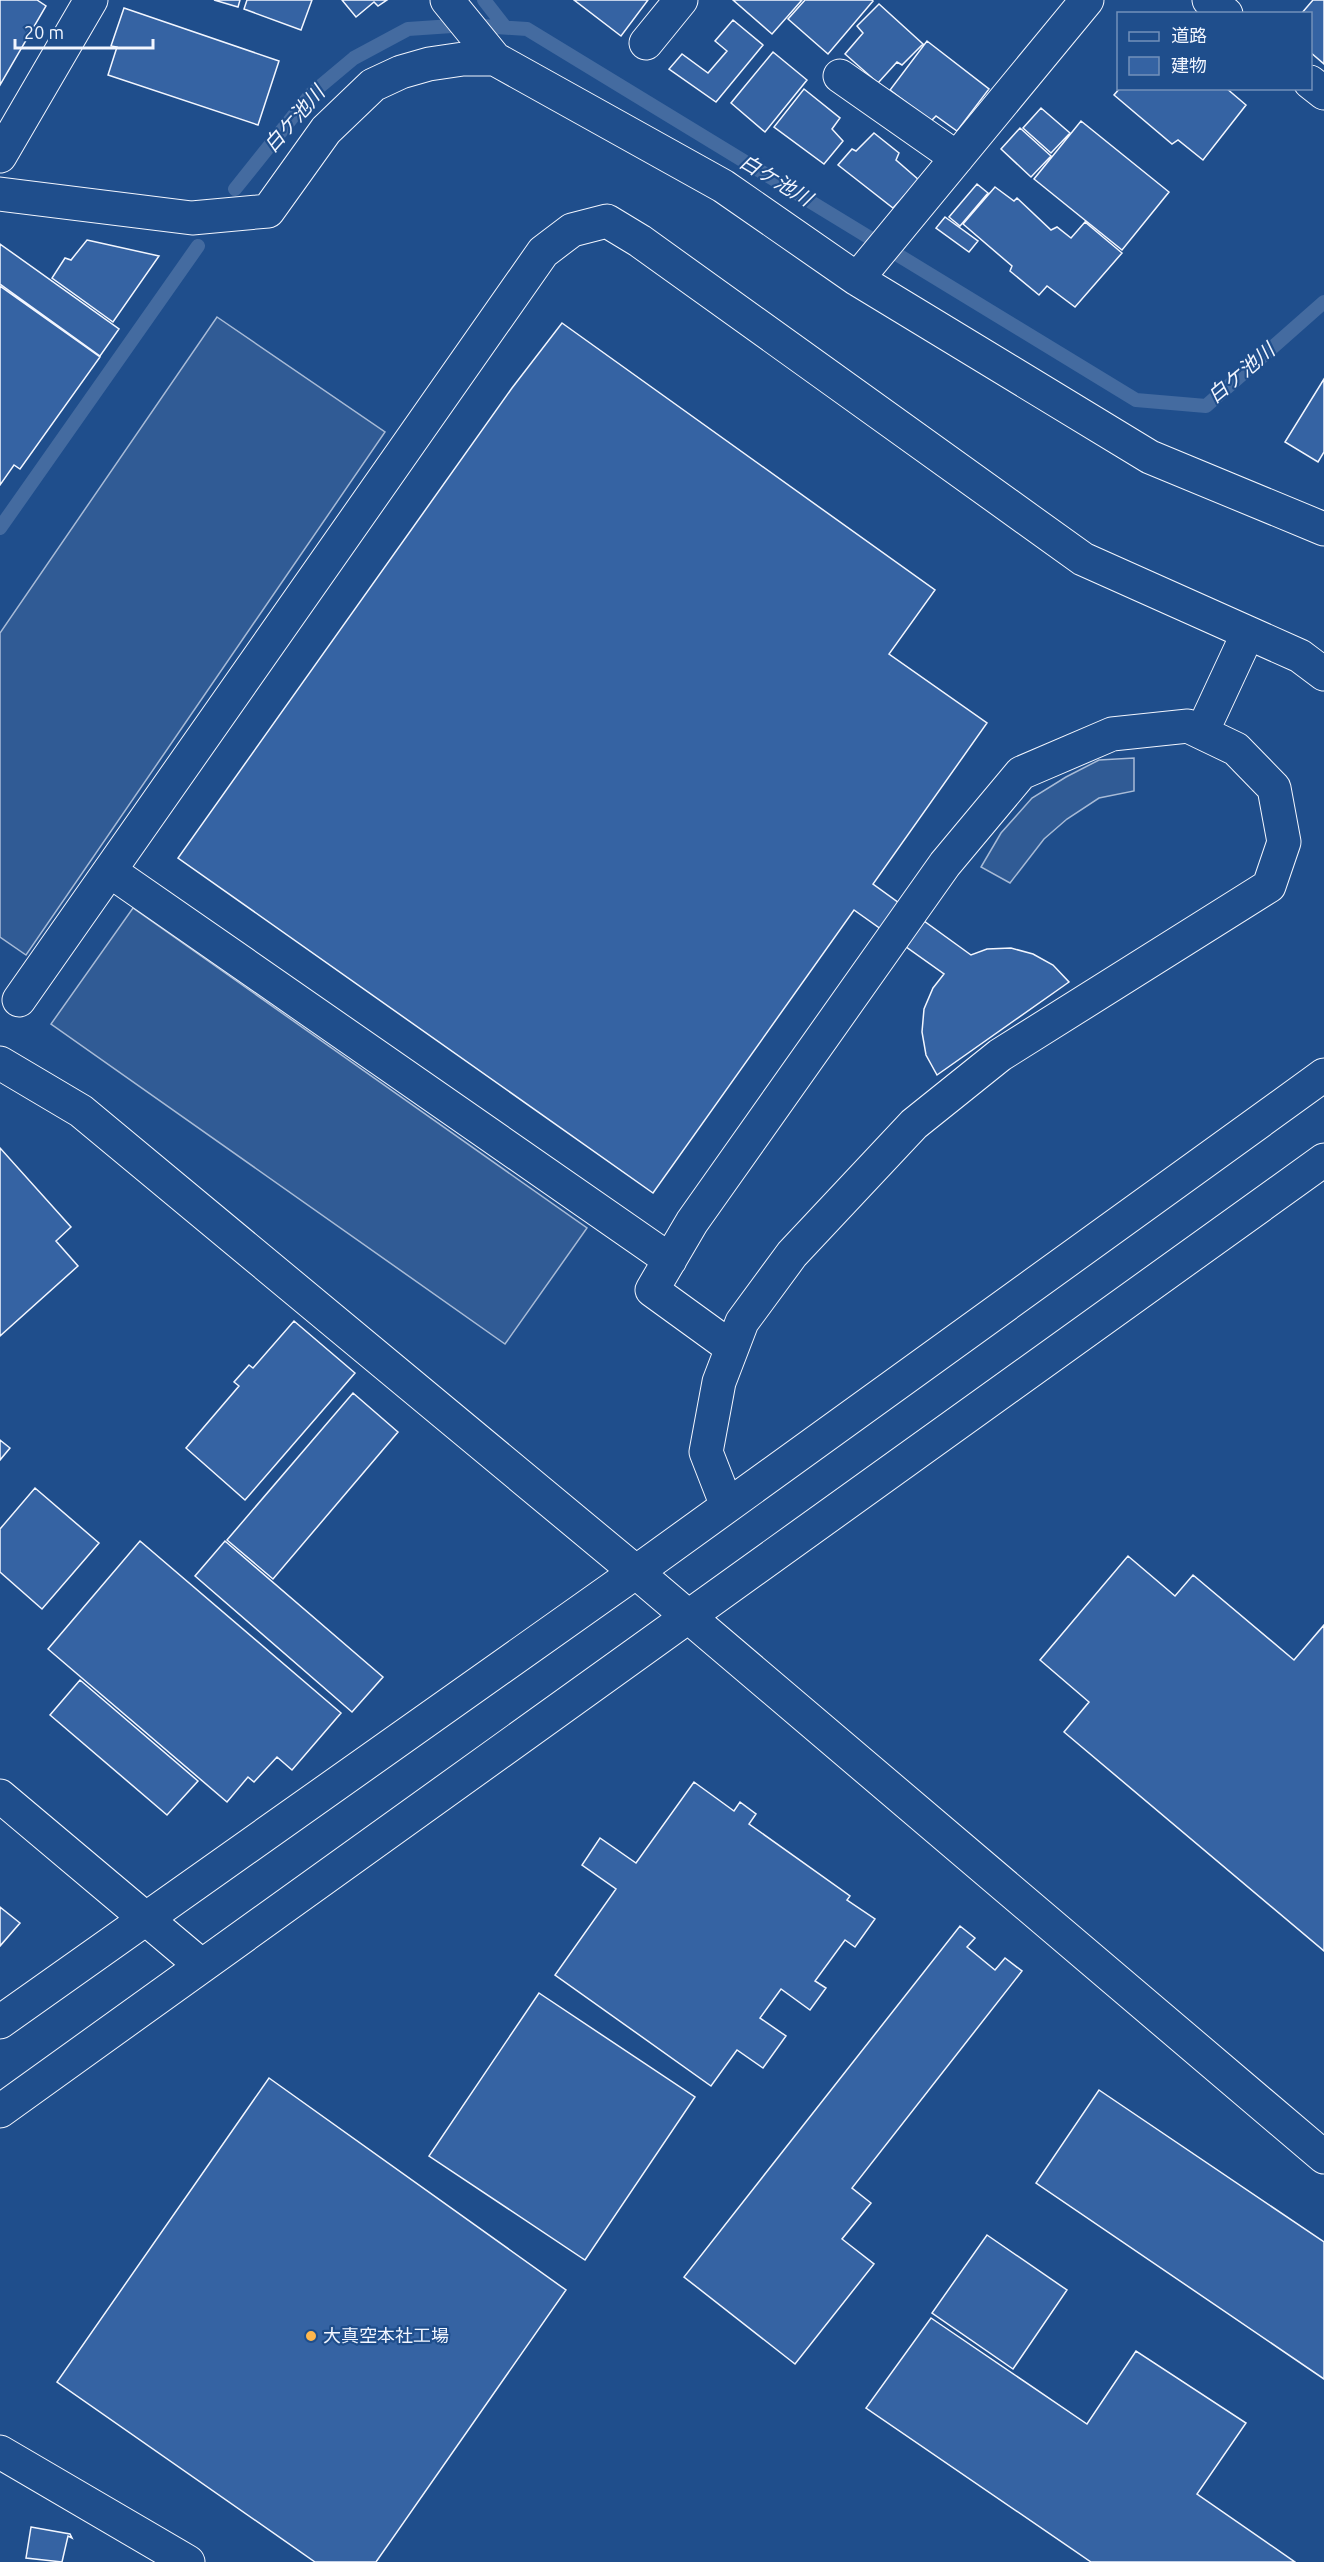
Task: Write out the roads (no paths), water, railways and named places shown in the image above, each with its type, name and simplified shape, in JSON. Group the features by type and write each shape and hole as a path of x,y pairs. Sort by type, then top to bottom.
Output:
{"street":[{"path":"0,156 91,0"},
{"path":"447,0 495,59 723,186 857,279 1150,457 1324,529"},
{"path":"646,43 681,0"},
{"path":"857,279 1087,0"},
{"path":"1209,0 1224,12"},
{"path":"0,194 192,218 268,212 327,130 373,85 401,72 429,64 463,59 495,59"},
{"path":"840,76 957,158"},
{"path":"1312,83 1324,93"},
{"path":"20,1000 543,252 572,230 607,221 640,241 1083,559 1300,656 1324,674"},
{"path":"1202,732 1248,633"},
{"path":"727,1506 706,1452 719,1382 742,1322 792,1254 914,1124 1000,1055 1269,886 1284,842 1274,788 1236,748 1188,726 1112,734 1021,773 945,864 692,1222 652,1290 732,1348"},
{"path":"110,871 670,1260"},
{"path":"0,1063 81,1111 636,1572 1324,2157"},
{"path":"0,2022 636,1572 1324,1075"},
{"path":"0,2111 1324,1160"},
{"path":"0,1796 202,1966"},
{"path":"0,2452 188,2562"}],"waterway":[{"path":"484,0 505,27"},
{"name":"白ケ池川","path":"235,189 311,94 354,58 408,29 467,25 527,29 1136,400 1206,406 1324,302"},
{"name":"白ケ池川","path":"0,528 198,246"}],"place":[{"name":"大真空本社工場","path":"311,2336"}]}
